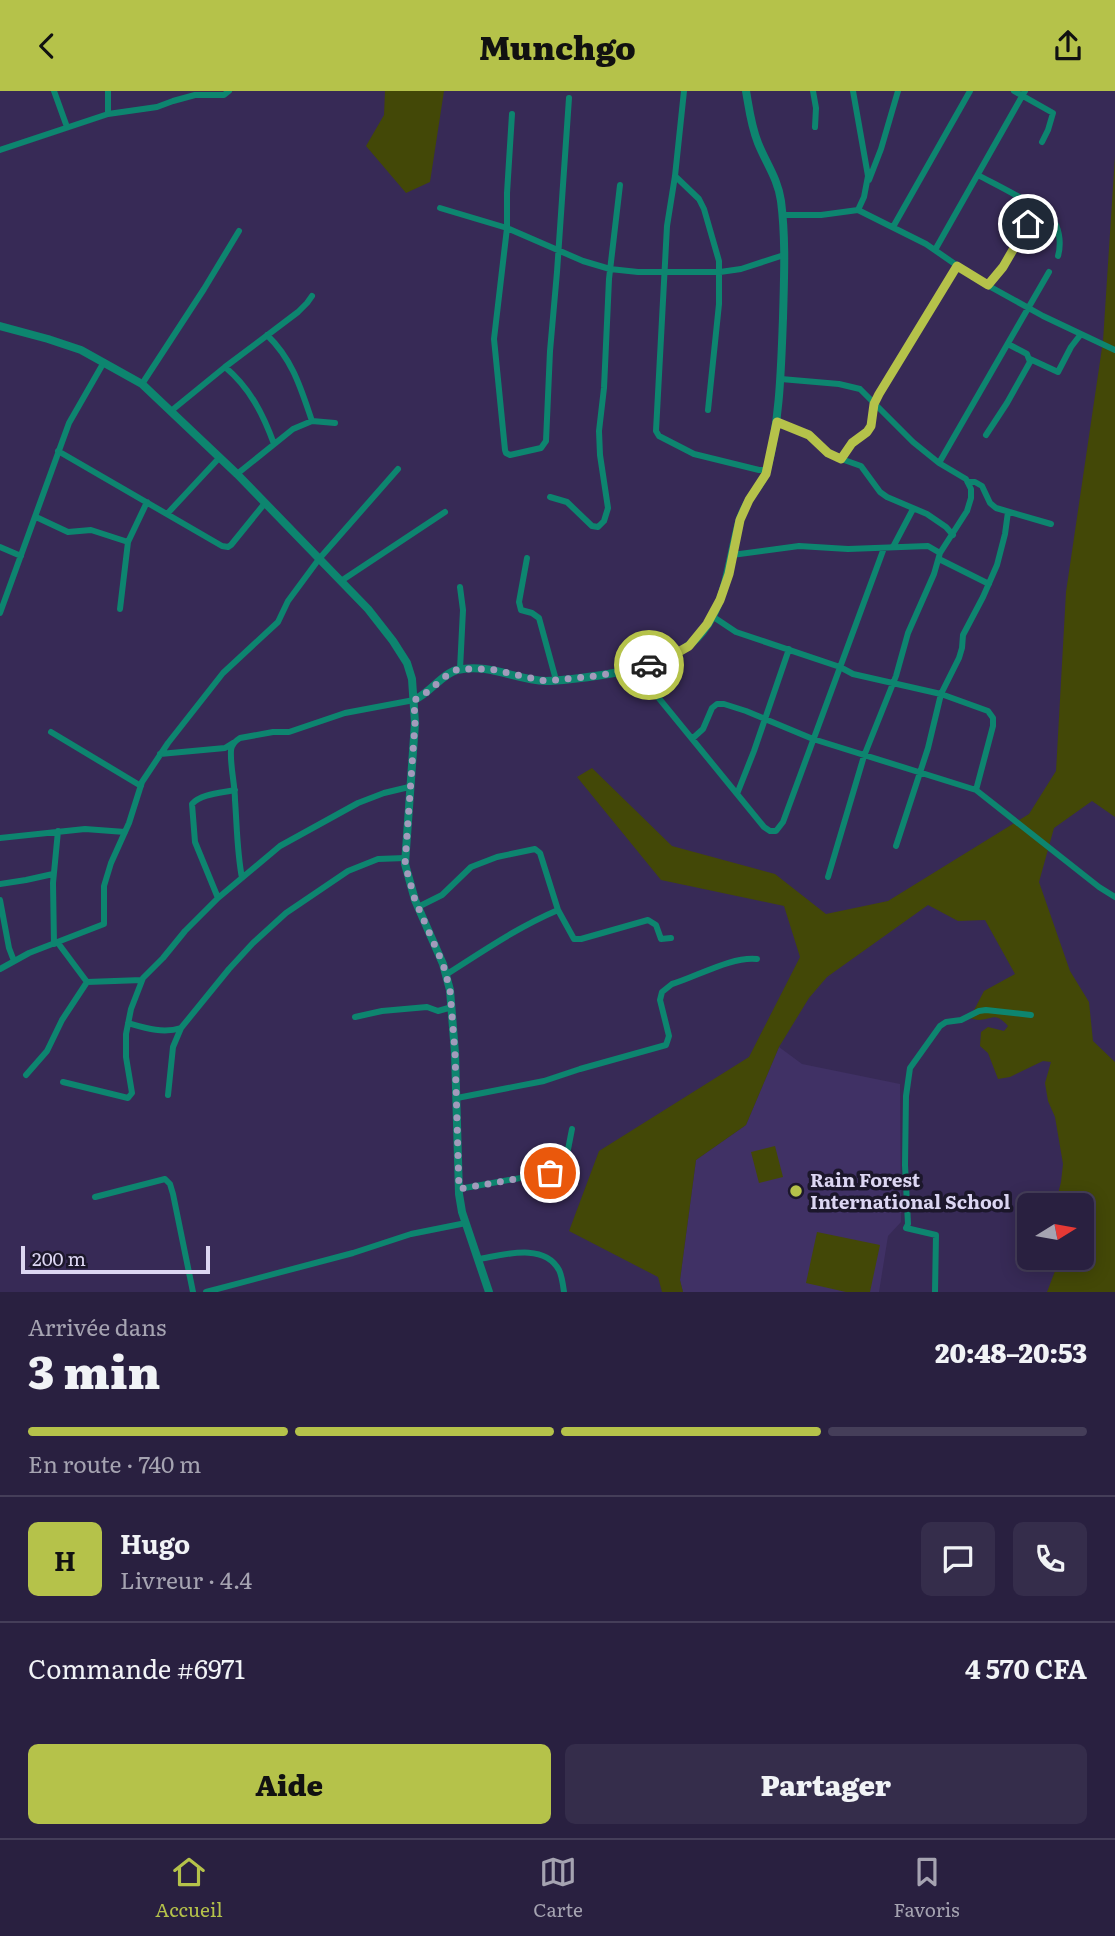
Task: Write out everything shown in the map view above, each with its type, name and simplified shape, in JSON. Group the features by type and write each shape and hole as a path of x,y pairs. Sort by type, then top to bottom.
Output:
{"street":[{"path":"54,91 67,127"},
{"path":"108,91 108,114"},
{"path":"0,151 108,114 157,107 195,95 224,95 229,91"},
{"path":"684,91 667,226 657,434 694,454 767,470"},
{"path":"160,754 225,748 240,738 301,729 345,713 414,700 452,671 460,669 490,669 545,681 597,676 635,669 689,646 707,624 720,600 729,574 740,520 767,470 777,422 781,379 784,255 781,200 776,179 752,126 746,91"},
{"path":"813,91 815,127"},
{"path":"853,91 867,170 867,185"},
{"path":"858,210 881,149 898,91"},
{"path":"893,227 970,91"},
{"path":"1014,91 1024,94 1053,113 1042,142"},
{"path":"935,250 1024,94"},
{"path":"512,114 507,229 494,339 500,421 505,450 508,454 522,454 541,448 546,441 569,98"},
{"path":"675,176 699,199 719,261 719,304 708,410"},
{"path":"978,176 1038,209 1054,222 1060,247 1058,256"},
{"path":"551,497 567,502 592,526 598,527 604,521 608,501 599,431 610,269 620,185"},
{"path":"440,208 507,229 610,269 720,272 741,269 784,255"},
{"path":"988,285 1003,267 1038,209"},
{"path":"782,215 821,215 858,210 935,250 1029,309 1115,350"},
{"path":"142,384 239,231"},
{"path":"841,459 852,443 871,426 874,404 957,266"},
{"path":"939,463 1049,272"},
{"path":"171,411 307,303 312,296"},
{"path":"0,326 48,338 80,350 142,384 220,457 368,609 407,663 412,679 415,723 405,858 407,876 447,974 452,1007 462,1212 489,1292"},
{"path":"1008,344 1027,354 1030,359 1058,372 1081,334"},
{"path":"267,335 279,347 295,373 312,421"},
{"path":"986,435 1018,386 1030,359"},
{"path":"0,613 69,423 104,362"},
{"path":"225,367 236,376 253,398 267,423 274,444"},
{"path":"781,379 853,386 865,392 913,442 939,463 969,482 982,486 992,506 1051,524"},
{"path":"237,474 293,429 312,421 335,423"},
{"path":"777,422 809,435 828,453 861,466 880,492 940,522 953,535"},
{"path":"58,451 222,546 228,547 265,503"},
{"path":"167,514 220,457"},
{"path":"0,969 29,953 104,923 104,886 111,863 141,786 160,754 223,673 278,622 288,601 319,559 398,469"},
{"path":"828,877 864,756 896,676 908,633 940,556 962,520 971,498 969,482"},
{"path":"120,609 128,542 147,502"},
{"path":"893,548 913,509"},
{"path":"341,582 445,512"},
{"path":"896,846 921,773 941,694 959,657 963,635 989,584 1005,534 1008,512"},
{"path":"36,517 68,532 91,530 128,542"},
{"path":"732,555 799,547 928,546 940,556 989,584"},
{"path":"0,547 21,556"},
{"path":"635,669 767,830 773,832 783,822 884,548"},
{"path":"527,558 519,603 521,610 540,618 556,680"},
{"path":"460,587 463,610 460,669"},
{"path":"712,615 736,632 840,667 853,674 941,694 988,711 993,718 993,726 976,790"},
{"path":"737,794 789,649"},
{"path":"693,738 703,729 712,708 723,704 813,739 976,790 1115,897"},
{"path":"51,732 141,786"},
{"path":"234,741 231,748 237,846 242,878"},
{"path":"63,1082 128,1098 132,1093 126,1057 126,1034 142,980 185,931 218,898 280,846 358,803 409,787"},
{"path":"218,898 195,842 192,804 199,798 234,790"},
{"path":"0,838 85,829 125,832"},
{"path":"58,831 53,874 56,943 87,982"},
{"path":"418,907 442,895 471,867 498,857 535,849 540,853 558,910 571,936 577,940 648,920 656,925 661,939 671,939"},
{"path":"168,1095 173,1047 181,1028 253,943 286,913 348,871 378,859 405,858"},
{"path":"0,884 53,874"},
{"path":"0,900 14,961"},
{"path":"447,974 506,936 558,910"},
{"path":"457,1098 544,1081 666,1045 669,1036 660,1000 665,989 728,964 757,959"},
{"path":"87,982 142,980"},
{"path":"26,1075 47,1051 62,1020 87,982"},
{"path":"355,1017 382,1011 427,1007 438,1011 452,1007"},
{"path":"935,1292 936,1235 906,1228 906,1096 910,1068 935,1031 946,1022 961,1020 986,1010 1031,1015"},
{"path":"128,1023 171,1032 181,1028"},
{"path":"459,1189 559,1171 565,1165 572,1129"},
{"path":"95,1197 165,1179 170,1184 193,1292"},
{"path":"206,1292 353,1253 411,1234 466,1223"},
{"path":"479,1259 525,1252 542,1255 558,1267 564,1292"}],"shaded area":[{"name":"Rain Forest International School","path":"779,1047 802,1064 900,1084 901,1222 888,1236 879,1292 683,1292 680,1280 696,1160 746,1125"}],"green space":[{"path":"385,91 444,91 430,182 406,193 366,146 384,115"},
{"path":"1115,156 1115,817 1092,801 1054,828 1039,882 1070,971 1089,1002 1093,1041 1115,1062 1115,1292 1047,1292 1055,1271 1094,1271 1094,1193 1058,1193 1063,1164 1055,1117 1048,1101 1045,1083 1051,1062 1043,1061 1010,1077 998,1079 988,1053 980,1046 981,1032 988,1027 1004,1031 1008,1026 994,1017 980,1020 967,1017 972,1014 984,991 1015,974 985,920 958,921 928,905 827,977 809,998 779,1047 746,1125 696,1160 680,1280 683,1292 662,1292 658,1277 569,1231 599,1151 749,1057 800,957 784,906 661,880 577,777 592,768 672,846 775,874 826,914 888,901 1029,814 1056,771 1066,592 1103,341"},
{"path":"775,1146 783,1177 759,1183 751,1152"},
{"path":"817,1232 880,1245 870,1292 846,1292 806,1283"}],"way so far":[{"path":"550,1173 459,1189 455,1053 450,990 447,974 415,900 405,864 415,723 414,700 452,671 460,669 490,669 545,681 597,676 649,665"}],"place":[{"name":"Rain Forest International School","path":"796,1191"}],"route":[{"path":"649,665 689,646 707,624 720,600 729,574 740,520 766,474 777,422 809,435 828,453 841,459 852,443 871,426 874,404 879,394 957,266 988,285 1003,267 1028,224"}]}
